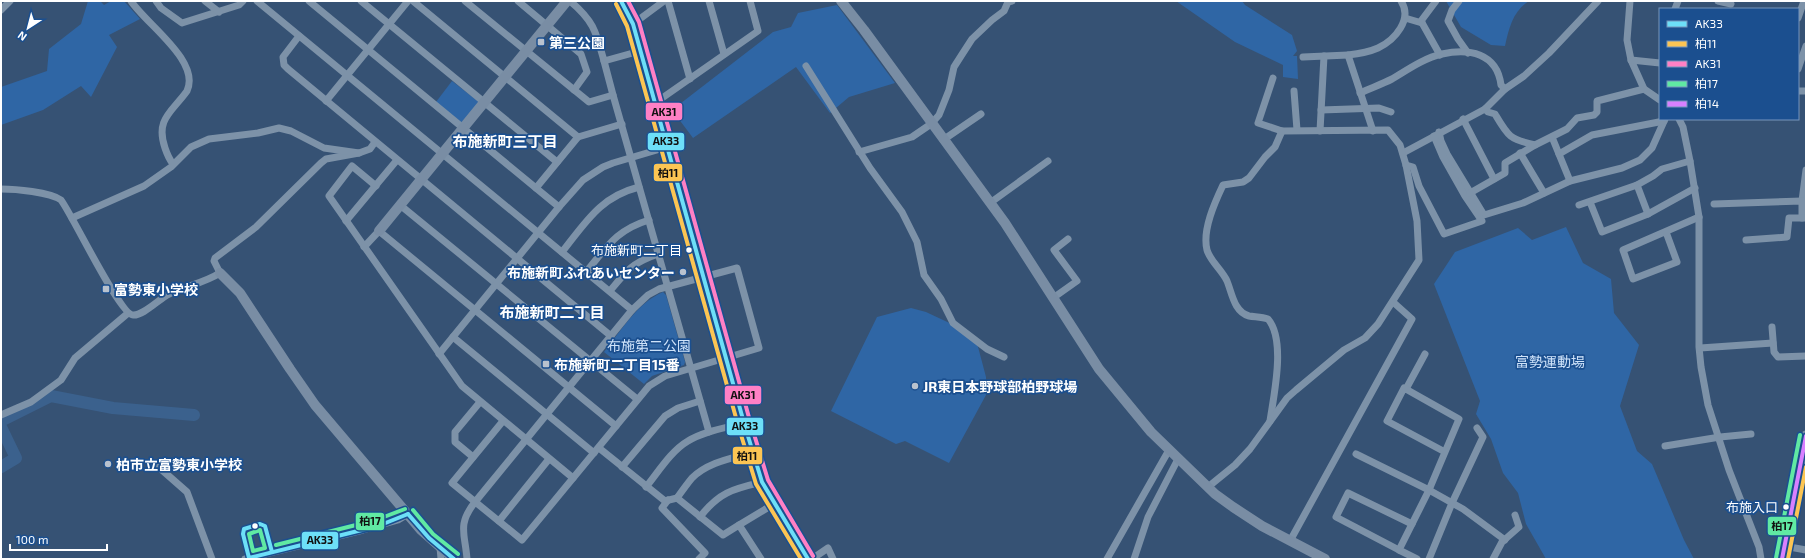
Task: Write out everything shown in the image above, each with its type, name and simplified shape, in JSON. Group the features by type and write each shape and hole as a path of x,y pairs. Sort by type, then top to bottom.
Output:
{"main road":[{"path":"1782,559 1802,478 1806,439"}],"street":[{"path":"1,10 10,1"},
{"path":"131,1 138,11 179,55 190,77 190,85 187,91 162,124 163,141 173,164"},
{"path":"156,1 161,8 182,23 239,5 243,1"},
{"path":"205,1 219,12"},
{"path":"257,1 632,310"},
{"path":"309,1 559,207"},
{"path":"326,101 408,1"},
{"path":"413,1 578,137"},
{"path":"465,1 589,102 613,95"},
{"path":"518,1 581,54 587,72 574,90"},
{"path":"364,247 379,231 567,1"},
{"path":"570,1 588,18 595,29 708,432"},
{"path":"621,1 633,24 744,423 762,482 808,559"},
{"path":"633,24 664,1"},
{"path":"668,1 690,79"},
{"path":"709,1 724,54"},
{"path":"655,103 758,31 750,1"},
{"path":"841,1 868,35 931,124 990,203 1099,369 1151,432 1208,487 1241,512 1290,541 1325,559"},
{"path":"859,152 912,137 931,124 939,115 949,90 954,67 972,39 1004,11 1008,2 1012,1"},
{"path":"1303,58 1348,55 1378,48 1393,38 1405,18 1404,6 1401,1"},
{"path":"1436,1 1421,21 1440,55"},
{"path":"1459,1 1452,10 1448,21 1468,53"},
{"path":"1402,153 1463,119 1485,109 1505,89 1549,53 1598,1"},
{"path":"1630,1 1627,40 1631,60 1644,89 1659,99"},
{"path":"1718,1 1731,5"},
{"path":"1799,15 1804,1"},
{"path":"365,2 389,24 557,162"},
{"path":"1405,18 1422,23"},
{"path":"300,36 284,57 284,65 375,142 611,336"},
{"path":"1799,66 1806,46"},
{"path":"604,61 640,51"},
{"path":"1360,93 1391,79 1414,66 1440,55 1474,52 1486,57 1494,66 1500,76 1500,85 1505,89"},
{"path":"1348,55 1373,131"},
{"path":"1320,131 1324,56"},
{"path":"1631,60 1659,63"},
{"path":"806,66 859,152 906,219 916,242 924,275 941,300 953,323 987,349 1004,357"},
{"path":"1208,487 1235,465 1250,449 1269,422 1296,390 1344,350 1365,338 1378,324 1419,260 1417,221 1406,165 1400,144 1388,130 1282,131 1258,123 1273,78"},
{"path":"1470,193 1505,173 1505,163 1520,153 1567,129 1577,118 1594,115 1597,112 1597,101 1644,89"},
{"path":"1294,91 1297,130"},
{"path":"1321,110 1379,108 1392,112"},
{"path":"1485,109 1488,112 1495,114 1506,132 1513,139 1535,145"},
{"path":"943,140 981,114"},
{"path":"1463,119 1494,179"},
{"path":"1559,154 1592,135 1664,120"},
{"path":"1437,134 1447,154 1484,215 1522,203 1570,181 1622,168 1640,160 1652,148 1664,120"},
{"path":"1680,120 1683,127 1690,161 1698,217 1700,348 1708,405 1720,437 1729,470 1759,547 1762,559"},
{"path":"536,188 578,137 622,124"},
{"path":"72,218 134,192 173,164 191,147 209,139 258,133 279,128 291,131 324,148 359,152"},
{"path":"1269,422 1277,371 1276,333 1273,325 1268,319 1250,316 1238,308 1234,302 1224,276 1207,250 1206,242 1210,212 1223,185 1243,182 1249,178 1275,148 1282,131"},
{"path":"1406,165 1413,167 1419,186 1444,234 1482,221 1465,196 1443,157 1437,134"},
{"path":"1552,137 1570,181"},
{"path":"375,142 370,149 326,159 256,227 215,258 214,261 220,272 240,292 315,405 408,514 440,547 454,559"},
{"path":"439,354 576,186 603,167 630,157 667,147"},
{"path":"1520,153 1544,193"},
{"path":"346,221 397,160"},
{"path":"990,203 1048,161"},
{"path":"1580,205 1637,185 1662,169 1690,161"},
{"path":"376,186 352,166 329,196 462,386 573,478"},
{"path":"1746,240 1787,238 1789,218 1804,218 1802,201 1806,170"},
{"path":"1637,185 1648,214"},
{"path":"562,252 606,201 620,193 639,187"},
{"path":"1590,202 1602,232 1648,214 1695,188"},
{"path":"1,189 56,196 61,200 110,288 127,314"},
{"path":"1714,204 1802,201"},
{"path":"400,205 637,399"},
{"path":"1666,232 1677,262 1633,279 1622,250 1698,217"},
{"path":"586,272 616,236 633,225 649,220"},
{"path":"379,231 616,426"},
{"path":"1053,298 1077,281 1054,250 1068,239"},
{"path":"610,292 631,266 658,254"},
{"path":"467,559 463,523 464,517 475,502 632,310 648,295 667,287 737,268 760,348 690,368 657,380 637,399 597,450 522,540 475,502 452,483 503,421"},
{"path":"1,415 32,402 61,380 75,358 127,314 138,314 170,294 203,281 220,272"},
{"path":"1290,541 1412,319 1393,302"},
{"path":"1772,327 1774,352 1778,357 1806,356"},
{"path":"453,337 547,414 622,467 664,501 677,498 692,478 710,465 753,452"},
{"path":"1700,348 1774,343"},
{"path":"1425,354 1386,421 1444,452"},
{"path":"1399,550 1429,490 1459,419 1406,389"},
{"path":"622,467 665,416 678,408 700,401"},
{"path":"473,457 455,442 455,432 480,402"},
{"path":"646,486 680,447 697,436 744,423"},
{"path":"1429,559 1452,503 1483,437 1477,428"},
{"path":"1665,446 1720,437 1751,434"},
{"path":"1107,559 1169,450"},
{"path":"1356,454 1452,503 1505,540"},
{"path":"499,521 549,459"},
{"path":"1134,559 1148,517 1178,459"},
{"path":"154,463 187,492 212,559"},
{"path":"700,517 716,498 738,488 762,482"},
{"path":"1412,524 1348,493 1336,517 1417,559"},
{"path":"677,498 723,535 774,504"},
{"path":"668,500 662,508 705,553 699,559"},
{"path":"245,559 363,530 398,520 408,514"},
{"path":"1493,559 1505,540 1519,527 1516,515"},
{"path":"740,525 761,559"},
{"path":"1784,546 1806,550"},
{"path":"440,547 441,559"},
{"path":"812,559 828,548 833,559"}],"green space":[{"path":"88,1 100,1 104,5 111,1 124,1 140,19 109,35 117,47 91,97 81,86 43,110 1,125 1,87 47,71 49,49 81,24"},
{"path":"1176,1 1242,1 1245,5 1292,35 1297,51 1293,56 1297,56 1298,79 1283,77 1283,65 1235,42"},
{"path":"1446,1 1529,1 1519,10 1512,20 1505,46 1491,45 1461,27"},
{"path":"837,5 895,83 849,97 830,113 796,67 693,138 672,110 773,32 791,27 798,13"},
{"path":"452,81 479,102 462,123 436,102"},
{"name":"富勢運動場","path":"1566,227 1583,263 1611,279 1614,313 1639,345 1620,406 1637,451 1652,464 1684,540 1694,559 1546,559 1526,524 1518,493 1503,473 1491,439 1476,414 1480,401 1434,284 1455,252 1518,228 1532,240"},
{"name":"布施第二公園","path":"663,292 666,295 685,362 684,365 652,376 644,384 604,352 637,310 645,303"},
{"name":"JR東日本野球部柏野球場","path":"911,308 926,312 958,327 977,343 986,377 986,395 949,463 905,441 896,444 831,411 877,317"}],"waterway":[{"path":"1,421 51,396 113,408 194,415"},
{"path":"1,427 16,458 1,467"}],"transit line":[{"name":"AK33","path":"621,1 633,24 744,423 762,482 808,559"},
{"name":"AK31","path":"628,1 639,22 750,421 768,480 813,556"},
{"name":"柏11","path":"616,4 627,26 738,425 756,484 801,559"},
{"name":"柏17","path":"1776,558 1800,435"},
{"name":"柏14","path":"1782,559 1806,436"},
{"name":"柏11","path":"1788,559 1806,467"},
{"name":"柏17","path":"276,545 376,520 405,509"},
{"name":"柏17","path":"413,510 433,534 458,554"},
{"name":"AK33","path":"408,514 429,538 454,559"},
{"name":"AK33","path":"272,552 265,526 260,524 244,529 243,534 249,558 378,526 408,514"},
{"name":"柏17","path":"260,530 265,548 253,551 249,534 260,530"}],"place":[{"name":"第三公園","path":"541,42"},
{"name":"布施新町二丁目","path":"689,250"},
{"name":"布施新町ふれあいセンター","path":"683,272"},
{"name":"富勢東小学校","path":"106,289"},
{"name":"布施新町二丁目15番","path":"546,364"},
{"name":"JR東日本野球部柏野球場","path":"915,386"},
{"name":"柏市立富勢東小学校","path":"108,464"},
{"name":"布施入口","path":"1786,507"}],"district":[{"name":"布施新町三丁目","path":"505,141"},
{"name":"布施新町二丁目","path":"552,312"}]}
